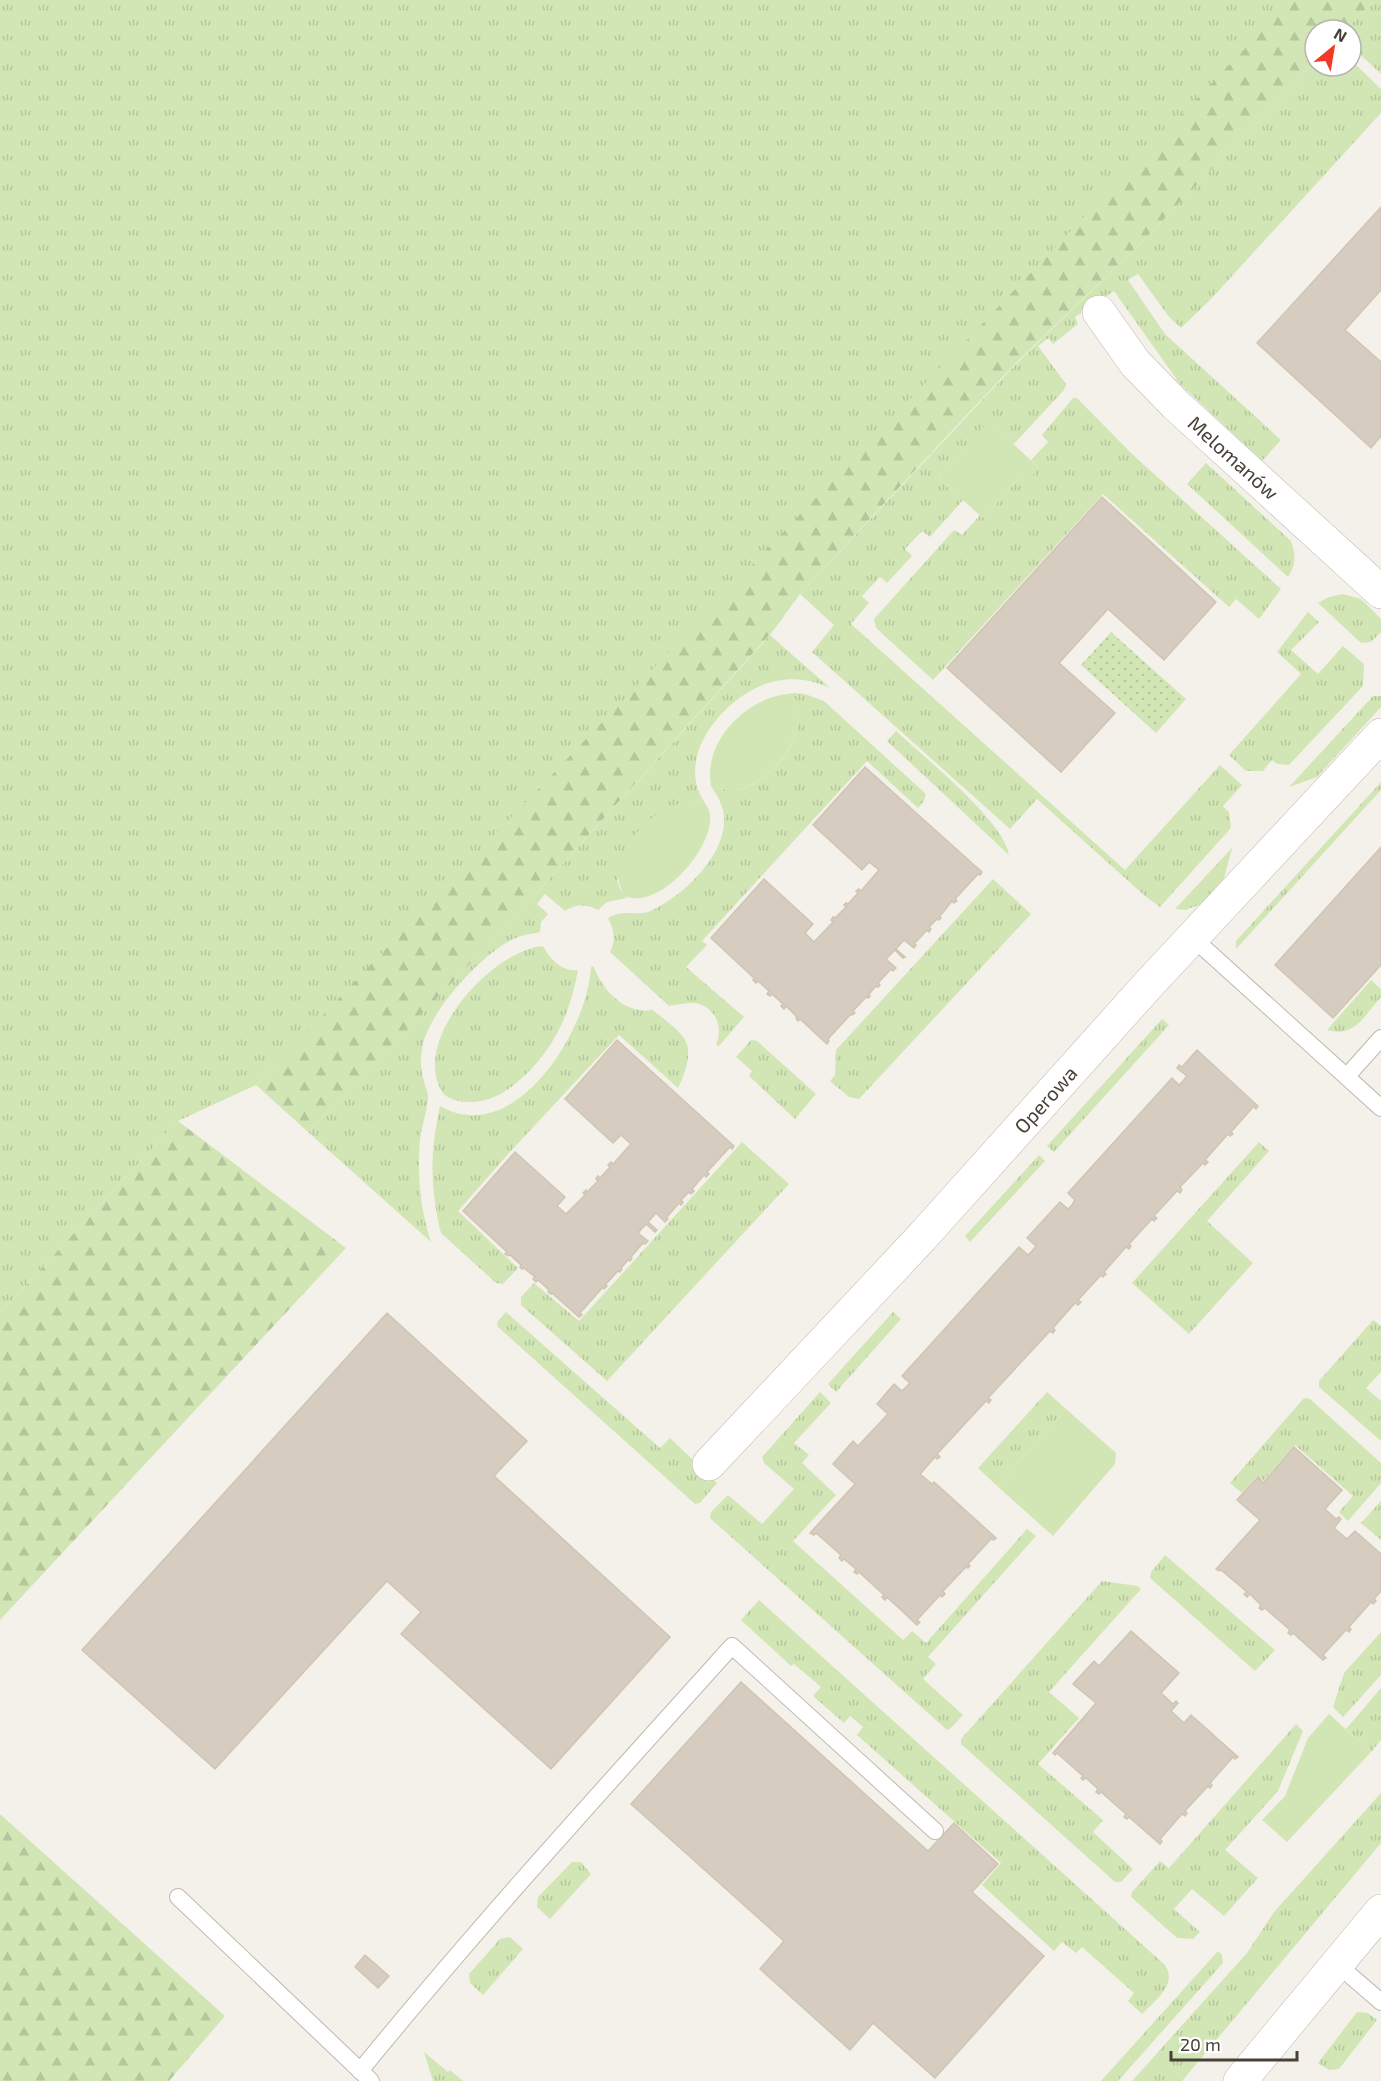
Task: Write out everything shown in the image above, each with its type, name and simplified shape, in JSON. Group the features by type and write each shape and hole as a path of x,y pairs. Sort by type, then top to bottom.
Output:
{"street":[{"name":"Melomanów","path":"1099,312 1135,363 1176,405 1381,592"},
{"name":"Operowa","path":"709,1464 922,1237 1381,735"},
{"path":"1240,2081 1381,1911"}],"lane":[{"path":"1193,938 1381,1108"},
{"path":"1347,1077 1381,1038"},
{"path":"178,1897 365,2076 434,1982 732,1646 934,1831"},
{"path":"1337,1964 1381,2001"}],"green space":[{"path":"0,0 1317,0 256,1085 178,1121 0,1313"},
{"path":"1291,0 1374,0 1357,18 1303,18 1303,74 1140,244 1015,364 947,436 800,594 773,631 511,921 308,1132 256,1085"},
{"path":"1374,0 1381,0 1381,74 1363,57 1363,18 1357,18"},
{"path":"1363,72 1381,89 1381,113 1210,300 1181,328 1169,317 1138,274 1128,280 1165,334 1281,440 1262,461 1180,384 1114,291 1075,317 1078,324 1053,344 1049,338 1038,346 1066,384 1064,390 1014,444 989,422 938,478 963,500 930,537 922,531 905,549 912,556 887,583 880,577 862,596 869,603 851,624 1125,870 1220,765 1242,785 1223,806 1229,812 1231,828 1160,907 1037,799 1010,829 812,652 834,625 800,594 1015,365 1140,244 1303,74 1303,78 1363,78"},
{"path":"1073,398 1077,398 1132,454 1281,589 1259,619 1236,599 1229,607 1103,494 933,680 876,628 874,619 954,530 962,535 980,515 983,518 1020,477 1039,468 1031,460 1048,442 1042,435"},
{"path":"989,421 1039,468 1026,483 1019,478 983,518 938,478"},
{"path":"1206,463 1291,541 1294,559 1293,568 1288,577 1187,484"},
{"path":"1343,594 1361,599 1381,619 1381,632 1371,642 1361,643 1318,603 1329,597"},
{"path":"1308,612 1319,622 1291,650 1318,674 1343,646 1364,664 1363,686 1289,765 1277,764 1272,760 1263,771 1246,771 1229,755 1301,674 1277,652"},
{"path":"1111,632 1186,699 1156,733 1081,665"},
{"path":"770,635 830,688 817,683 790,679 758,687 740,698 710,728 700,746 695,766 697,785 705,803 690,802 617,880 627,898 607,902 598,910 581,906 565,911 545,894 537,904 548,914 541,922 540,932 513,939 486,958 457,986 434,1019 421,1053 422,1073 428,1096 420,1139 419,1166 422,1204 431,1242 308,1132 521,910"},
{"path":"795,693 824,701 926,794 918,808 867,761 702,941 707,945 686,967 744,1017 719,1046 716,1045 719,1029 710,1010 696,1003 669,1006 610,952 614,935 608,918 623,913 642,913 652,910 683,890 704,868 713,856 723,830 722,808 711,786 731,790 744,788 768,774 779,764 794,739 797,726 798,712 795,698 786,694"},
{"path":"786,694 795,698 798,711 797,725 794,739 779,763 768,774 744,788 732,790 711,786 710,770 713,754 720,739 730,726 755,705"},
{"path":"1373,696 1381,696 1381,707 1317,777 1289,787"},
{"path":"896,731 978,807 1004,841 1009,855 887,741"},
{"path":"1381,782 1381,790 1236,949 1236,941"},
{"path":"690,802 705,803 710,814 709,830 693,860 668,886 653,894 639,898 625,896 620,883 621,858 635,834 656,815 670,807"},
{"path":"1232,848 1224,878 1202,904 1185,910 1175,909"},
{"path":"993,879 1031,914 859,1099 849,1097 830,1081 835,1075 836,1050"},
{"path":"543,946 557,964 567,969 578,970 564,1019 549,1047 528,1073 499,1095 482,1101 469,1102 449,1098 441,1090 435,1069 438,1046 447,1023 462,1000 502,963 523,951"},
{"path":"593,966 603,984 616,999 633,1008 653,1010 679,1032 685,1040 688,1052 685,1071 678,1088 619,1035 509,1153 458,1211 518,1268 503,1284 496,1283 440,1230 432,1168 434,1138 440,1106 468,1115 495,1111 520,1098 542,1076 562,1050 577,1021"},
{"path":"1371,980 1381,989 1381,997 1364,1018 1345,1031 1327,1030"},
{"path":"1162,1019 1169,1025 1054,1152 1047,1146"},
{"path":"751,1040 757,1041 816,1094 795,1119 749,1076 752,1071 736,1057"},
{"path":"178,1121 346,1248 0,1620 0,1313"},
{"path":"742,1142 789,1184 607,1381 521,1305 521,1297 534,1283 579,1321"},
{"path":"1259,1142 1269,1151 1207,1221 1253,1263 1189,1334 1132,1283"},
{"path":"1039,1155 1045,1161 970,1242 965,1236"},
{"path":"506,1312 660,1448 670,1438 717,1483 700,1503 695,1504 497,1326 498,1321"},
{"path":"893,1312 901,1319 836,1392 828,1384"},
{"path":"1373,1320 1381,1326 1381,1372 1366,1388 1381,1401 1381,1441 1319,1387 1319,1381"},
{"path":"820,1392 831,1403 794,1443 809,1455 802,1463 836,1495 793,1541 903,1640 912,1631 926,1643 1027,1529 1036,1536 928,1657 936,1664 923,1679 963,1715 947,1730 710,1518 711,1512 728,1495 762,1524 794,1489 764,1463 762,1457"},
{"path":"1047,1392 1066,1409 997,1486 978,1468"},
{"path":"1304,1398 1310,1399 1381,1463 1381,1483 1348,1521 1339,1512 1353,1496 1295,1445 1263,1481 1257,1476 1242,1493 1230,1483"},
{"path":"1066,1409 1116,1453 1115,1464 1053,1536 997,1486"},
{"path":"1381,1501 1381,1540 1361,1523"},
{"path":"1165,1555 1275,1650 1255,1671 1150,1578 1151,1572"},
{"path":"1102,1581 1138,1586 1141,1589 1049,1692 1079,1718 1038,1764 1103,1820 1093,1832 1133,1869 1121,1882 1115,1882 961,1744 961,1739"},
{"path":"759,1600 1165,1965 1169,1979 1167,1986 1142,2014 1128,2001 1134,1993 1082,1947 1076,1953 1062,1942 1054,1951 982,1885 1001,1863 857,1735 863,1727 850,1716 844,1723 813,1696 821,1687 794,1664 791,1666 741,1620"},
{"path":"1381,1632 1381,1675 1343,1717 1333,1707 1344,1673"},
{"path":"1381,1688 1381,1740 1371,1752 1346,1729"},
{"path":"1329,1714 1371,1752 1287,1842 1262,1820 1285,1796 1308,1738"},
{"path":"1296,1724 1303,1731 1278,1791 1225,1850 1258,1878 1224,1916 1192,1889 1174,1909 1200,1932 1193,1939 1177,1938 1131,1897 1132,1892 1160,1861 1169,1868"},
{"path":"1381,1793 1381,1843 1182,2081 1132,2081 1247,1953 1274,1912"},
{"path":"0,1814 225,2016 169,2081 0,2081"},
{"path":"572,1862 581,1862 591,1874 550,1919 537,1907 538,1897"},
{"path":"510,1937 523,1949 483,1995 470,1983 469,1974 500,1939"},
{"path":"1218,1951 1222,1955 1223,1963 1118,2081 1101,2081"},
{"path":"1357,2012 1368,2013 1377,2020 1339,2069 1329,2070 1318,2063"},
{"path":"424,2052 448,2072 450,2070 463,2081 433,2081"}],"building":[{"path":"1381,207 1381,290 1345,330 1381,362 1381,436 1371,448 1257,343"},
{"path":"1102,497 1216,602 1164,660 1108,609 1059,663 1115,713 1061,772 947,668"},
{"path":"865,767 982,872 955,899 957,901 954,903 952,901 940,916 941,918 929,927 931,929 929,932 927,930 914,944 916,945 914,948 904,940 896,949 905,957 903,958 895,950 886,959 896,968 893,971 891,969 878,983 880,985 876,986 869,994 870,996 866,997 853,1011 855,1013 851,1014 828,1039 827,1044 800,1019 798,1021 786,1006 784,1009 781,1006 783,1004 772,994 770,996 767,994 769,991 758,981 756,983 753,980 755,979 711,938 764,879 813,924 805,933 814,942 833,922 831,920 833,917 835,918 846,907 844,905 848,904 858,893 856,891 859,889 861,891 879,870 869,862 862,870 813,825"},
{"path":"1381,847 1381,965 1333,1018 1275,965"},
{"path":"617,1040 734,1146 732,1149 730,1147 707,1172 709,1174 706,1177 704,1175 692,1189 694,1191 691,1194 689,1192 681,1200 683,1202 681,1205 679,1203 665,1222 656,1213 648,1222 657,1230 655,1232 646,1224 638,1233 648,1241 643,1243 630,1261 628,1260 620,1272 618,1271 605,1285 607,1286 604,1289 603,1287 579,1317 548,1292 549,1290 538,1280 536,1282 533,1279 535,1277 524,1268 522,1269 521,1265 510,1255 505,1254 507,1252 463,1211 515,1152 565,1197 557,1206 566,1214 585,1195 583,1193 598,1181 596,1179 598,1176 600,1178 610,1167 608,1165 611,1162 613,1164 631,1144 621,1135 613,1143 565,1099"},
{"path":"1197,1050 1258,1106 1256,1109 1254,1106 1231,1132 1233,1134 1230,1136 1228,1134 1205,1160 1208,1162 1205,1165 1203,1163 1180,1187 1182,1190 1180,1193 1177,1191 1154,1216 1157,1218 1154,1221 1152,1219 1129,1244 1131,1246 1129,1249 1126,1247 1104,1272 1106,1274 1103,1277 1101,1275 1078,1300 1081,1302 1078,1305 1075,1303 1053,1328 1055,1330 1053,1333 1050,1331 988,1398 991,1400 989,1403 986,1401 937,1454 940,1457 937,1459 935,1457 920,1474 932,1484 934,1482 996,1538 991,1539 968,1564 970,1566 966,1567 943,1591 945,1594 942,1597 940,1595 917,1620 920,1622 917,1625 887,1597 885,1600 882,1597 884,1595 859,1572 857,1574 854,1572 856,1569 844,1559 842,1561 839,1558 841,1555 816,1533 814,1535 810,1533 855,1484 833,1464 853,1441 858,1446 888,1414 877,1404 894,1384 902,1391 910,1383 902,1376 1019,1247 1028,1255 1032,1251 1036,1246 1027,1238 1060,1202 1068,1209 1072,1205 1075,1200 1068,1193 1172,1078 1179,1085 1183,1081 1187,1076 1177,1068 1179,1065 1182,1067"},
{"path":"387,1313 527,1441 494,1476 670,1637 551,1769 401,1634 421,1612 387,1581 215,1769 82,1650"},
{"path":"1294,1447 1342,1490 1325,1509 1336,1519 1339,1517 1341,1519 1334,1528 1347,1539 1355,1531 1381,1554 1381,1591 1374,1599 1376,1601 1373,1604 1371,1602 1349,1627 1351,1629 1349,1632 1346,1630 1323,1655 1326,1658 1323,1660 1293,1633 1291,1635 1288,1633 1290,1630 1265,1608 1262,1610 1259,1608 1261,1605 1250,1594 1247,1597 1244,1594 1247,1592 1221,1570 1216,1569 1260,1520 1237,1500 1258,1477 1263,1483"},
{"path":"1131,1631 1179,1673 1161,1693 1173,1704 1176,1701 1178,1703 1171,1711 1184,1723 1191,1715 1238,1757 1235,1759 1233,1757 1210,1783 1212,1785 1210,1788 1208,1786 1185,1811 1187,1813 1185,1816 1182,1814 1160,1839 1162,1841 1160,1844 1129,1817 1127,1819 1124,1817 1126,1814 1101,1792 1099,1794 1096,1792 1098,1789 1086,1778 1083,1780 1081,1778 1083,1776 1057,1753 1055,1755 1053,1753 1096,1703 1073,1684 1094,1661 1099,1666"},
{"path":"741,1682 928,1851 954,1823 998,1864 972,1892 1044,1956 935,2078 873,2023 850,2050 760,1969 784,1941 631,1804"},
{"path":"365,1955 389,1976 378,1988 355,1967"}]}
